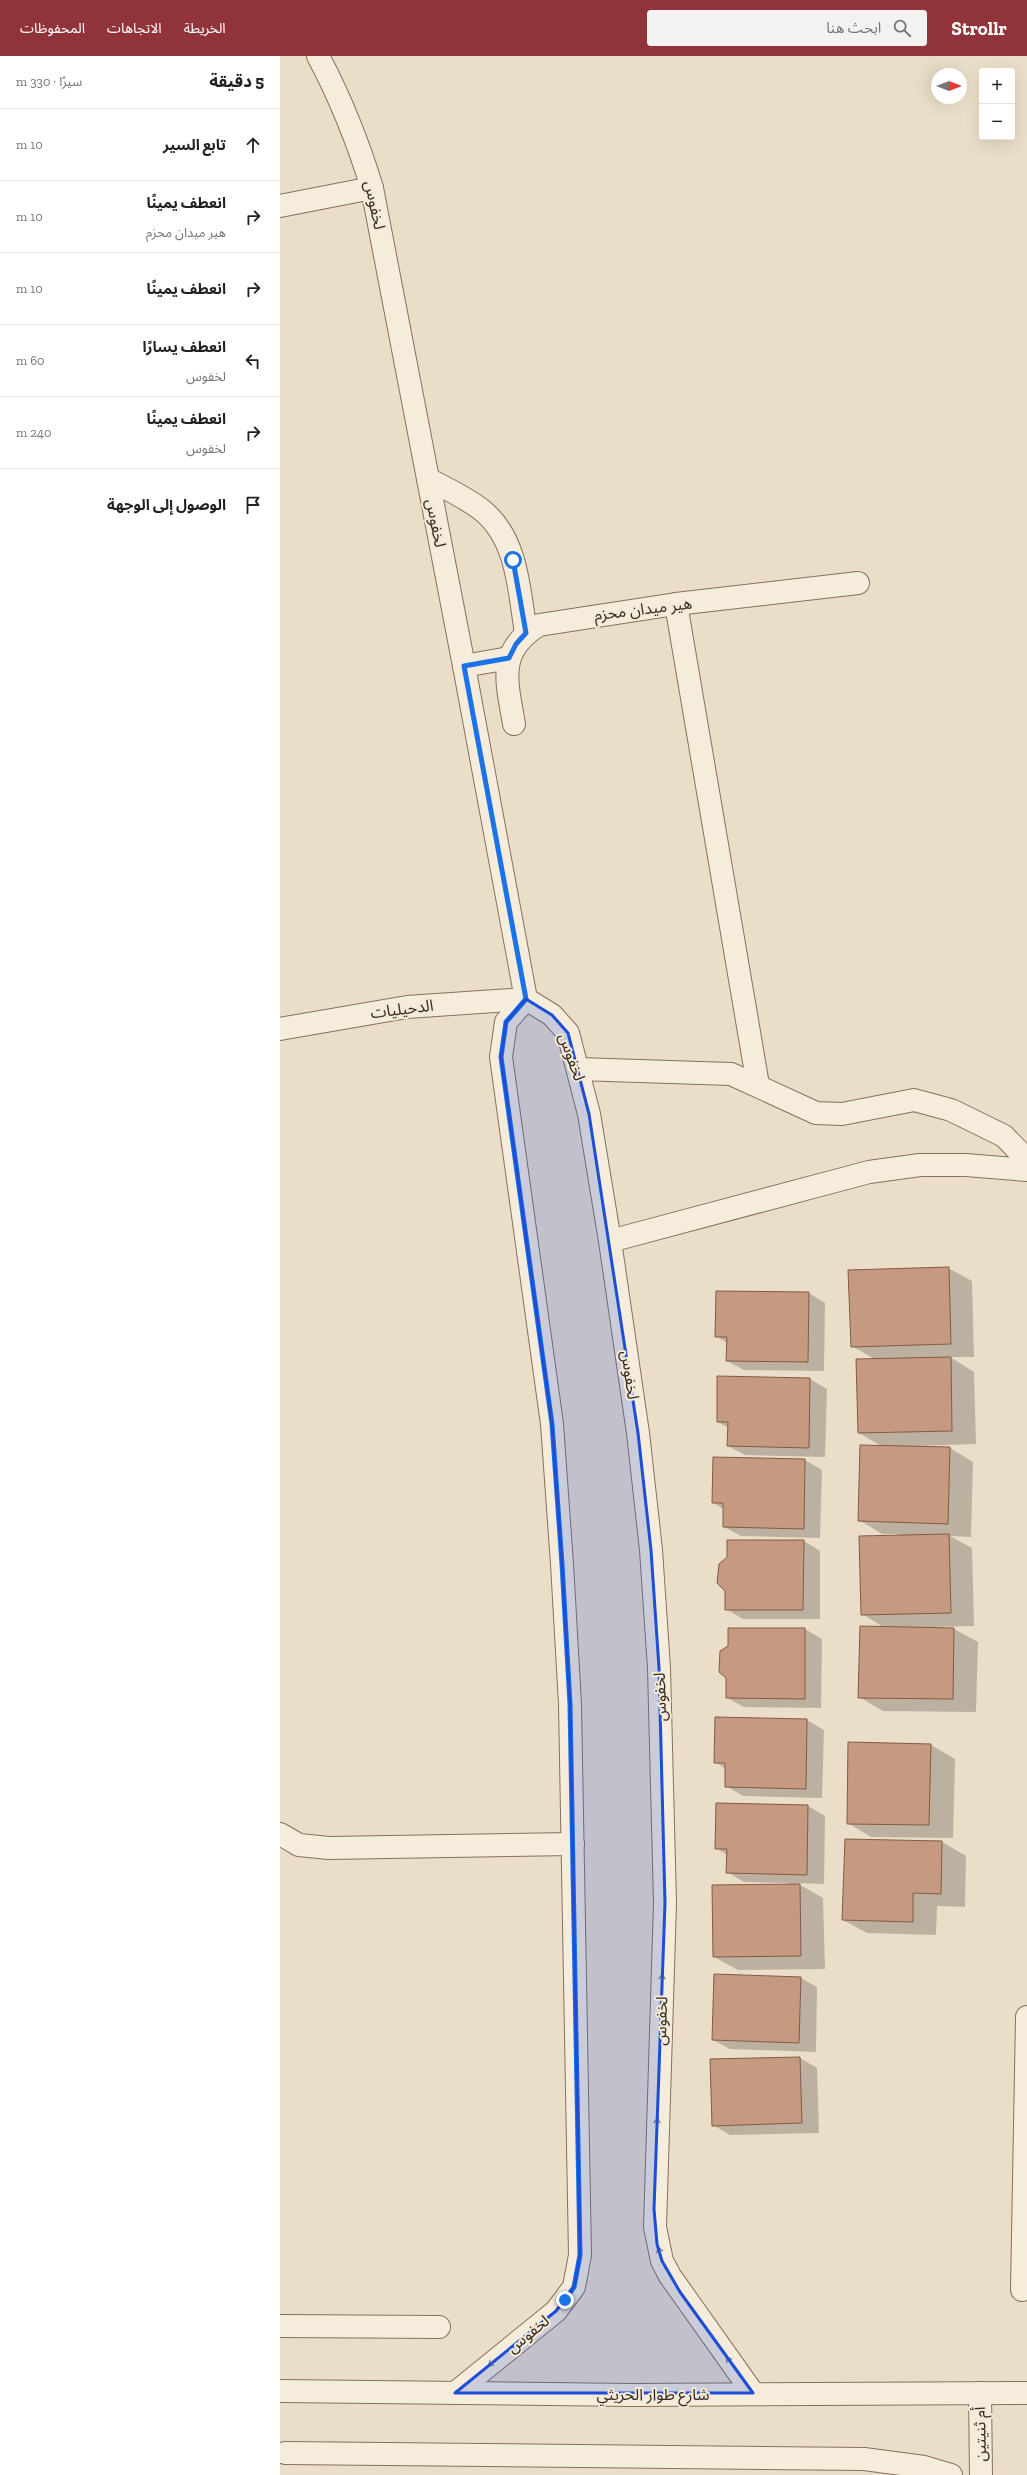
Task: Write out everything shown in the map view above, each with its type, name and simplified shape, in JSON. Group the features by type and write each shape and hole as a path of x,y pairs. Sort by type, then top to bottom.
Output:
{"street":[{"name":"لخفوس","path":"318,56 334,86 356,136 372,188 464,666 526,999 552,1015 568,1033 589,1114 610,1241 640,1449 651,1550 659,1668 665,1903 655,2227 662,2261 670,2276 753,2393"},
{"path":"280,206 372,188"},
{"path":"428,479 469,500 497,525 507,542 513,560 526,633"},
{"name":"هير ميدان محزم","path":"514,724 506,673 509,658 516,644 526,633 539,625 554,621 676,604 858,582"},
{"path":"676,604 758,1085"},
{"path":"464,666 509,658"},
{"name":"لخفوس","path":"455,2393 556,2311 574,2287 579,2269 570,1704 552,1424 501,1057 506,1022 526,999"},
{"name":"الدحيليات","path":"280,1030 407,1007 526,999"},
{"path":"578,1069 723,1074 758,1085 816,1113 842,1114 914,1100 950,1110 1004,1136 1027,1160"},
{"path":"610,1241 869,1172 920,1165 966,1165 1027,1170"},
{"path":"280,1834 298,1845 329,1848 572,1844"},
{"path":"1022,2290 1027,2017"},
{"path":"280,2326 439,2327"},
{"name":"شارع طوار الحريثي","path":"280,2391 455,2393 1027,2393"},
{"name":"أم ثنيتين","path":"980,2393 981,2475"},
{"path":"285,2453 864,2459 924,2467 951,2475"}],"highlighted area":[{"path":"526,999 552,1015 568,1033 589,1114 638,1433 651,1550 659,1668 665,1903 654,2209 657,2244 662,2261 680,2292 753,2393 455,2393 556,2311 574,2287 580,2255 570,1704 562,1564 552,1424 501,1057 506,1022"}],"building":[{"path":"949,1267 951,1344 851,1347 848,1270"},
{"path":"716,1291 809,1292 808,1362 726,1361 727,1337 715,1337"},
{"path":"951,1357 952,1431 858,1433 856,1359"},
{"path":"717,1376 810,1378 809,1448 727,1446 728,1422 717,1422"},
{"path":"860,1445 950,1447 948,1524 858,1521"},
{"path":"713,1457 805,1459 804,1529 723,1527 723,1503 712,1503"},
{"path":"949,1534 951,1613 861,1615 859,1536"},
{"path":"727,1540 804,1540 803,1610 725,1610 725,1591 717,1583 719,1564 727,1557"},
{"path":"860,1626 954,1628 953,1699 858,1698"},
{"path":"728,1628 805,1628 805,1699 726,1698 726,1678 719,1672 720,1651 728,1646"},
{"path":"715,1717 807,1719 806,1789 725,1787 725,1763 714,1763"},
{"path":"848,1742 931,1744 929,1825 847,1824"},
{"path":"716,1803 808,1805 807,1875 726,1873 727,1849 715,1849"},
{"path":"845,1839 942,1841 941,1894 913,1893 913,1922 842,1920"},
{"path":"800,1884 801,1956 713,1957 712,1885"},
{"path":"714,1974 801,1977 799,2043 712,2040"},
{"path":"800,2057 802,2123 712,2126 710,2059"}],"route":[{"path":"513,560 526,633 516,644 509,658 464,666 526,999 506,1022 501,1057 531,1285 552,1424 562,1564 570,1704 580,2255 579,2269 574,2287 565,2300"}]}
